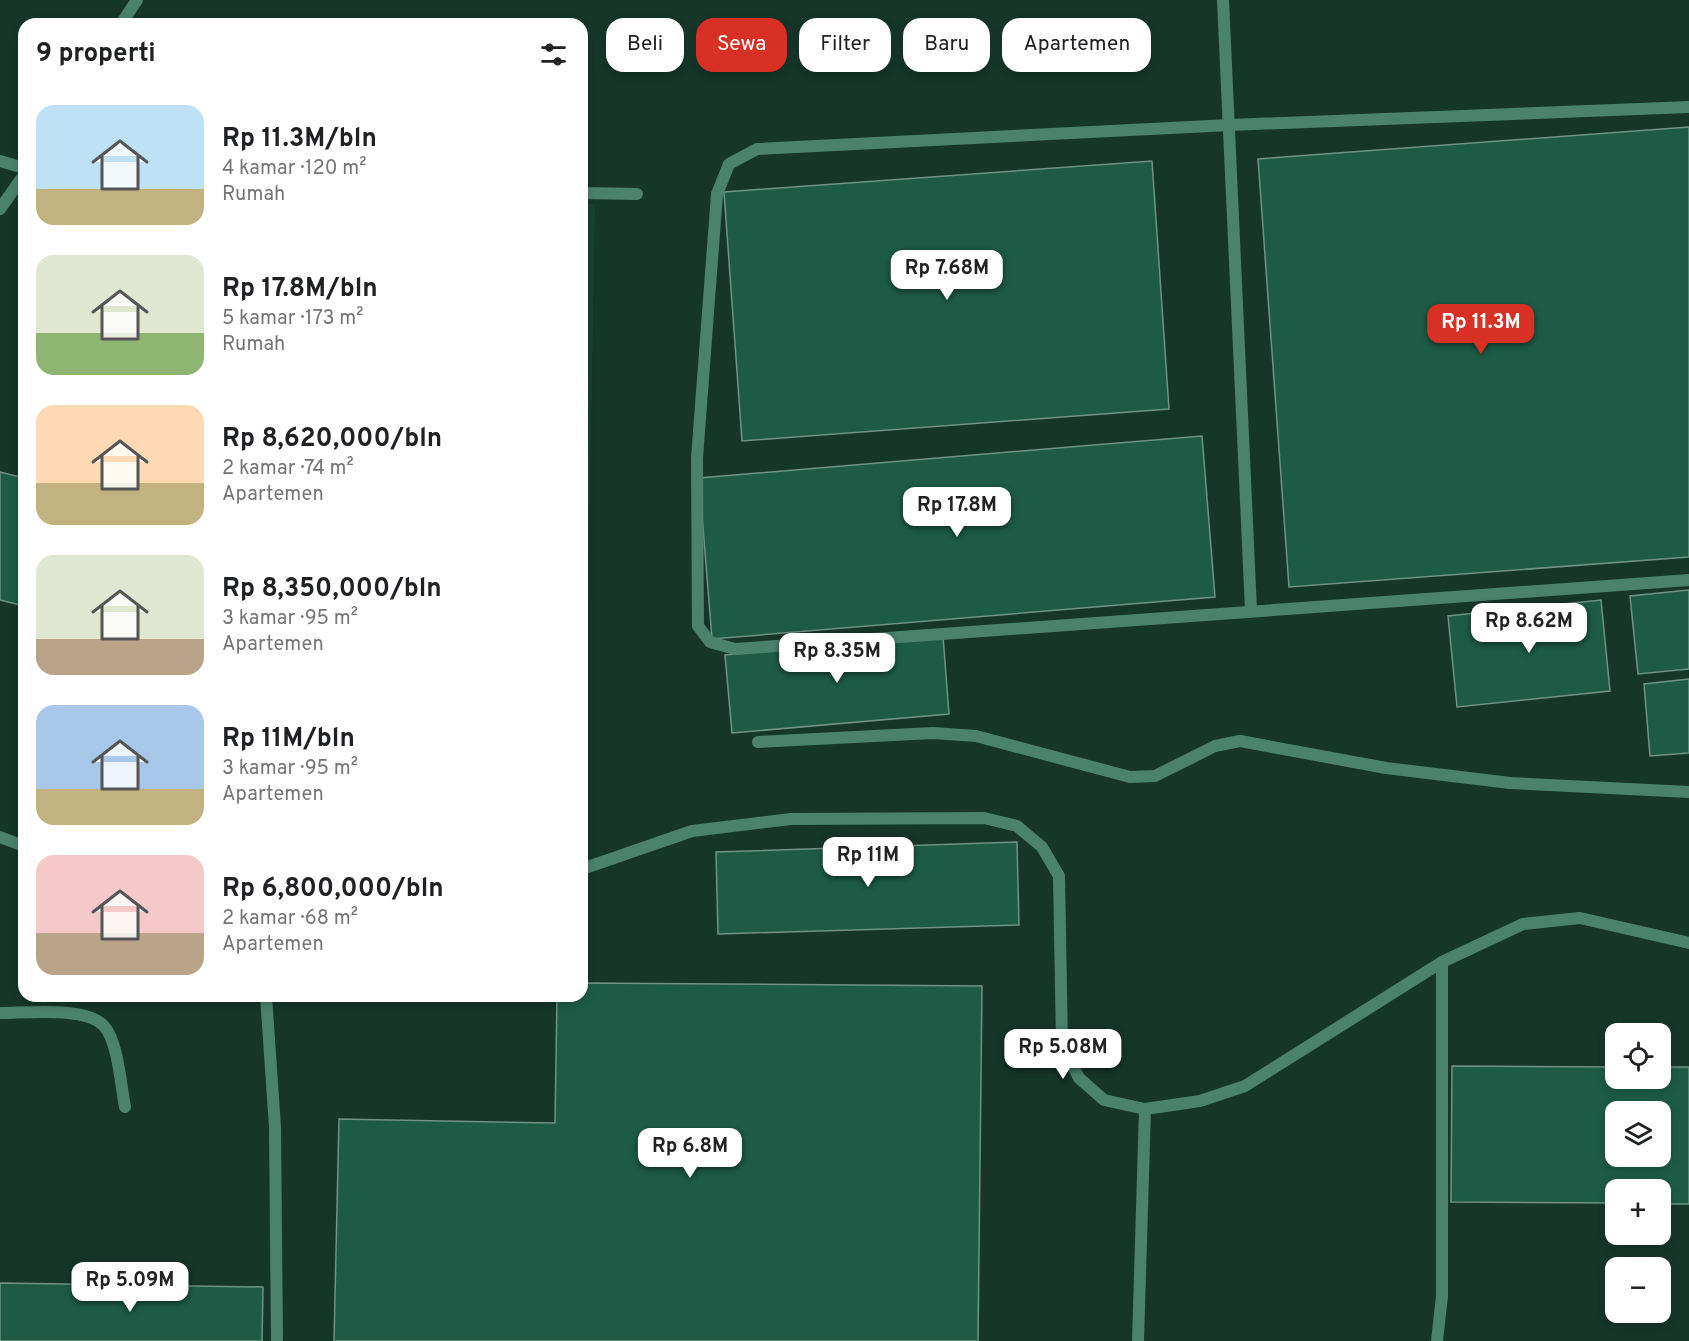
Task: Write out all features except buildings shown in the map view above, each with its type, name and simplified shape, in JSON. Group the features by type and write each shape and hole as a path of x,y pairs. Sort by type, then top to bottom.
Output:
{"street":[{"path":"125,18 137,0"},
{"path":"1223,0 1251,610"},
{"path":"1689,106 1230,125 757,149 729,164 717,194 698,447 698,626 710,642 735,649 1689,580"},
{"path":"0,161 18,166"},
{"path":"0,209 18,184"},
{"path":"588,193 637,194"},
{"path":"758,742 933,733 976,736 1130,777 1155,776 1215,746 1240,741 1386,768 1510,783 1689,792"},
{"path":"588,866 692,831 791,819 984,818 1017,826 1042,847 1059,876 1062,1045 1079,1078 1104,1101 1145,1109 1200,1101 1245,1086 1442,962 1523,924 1551,919 1580,918 1689,943"},
{"path":"0,837 18,844"},
{"path":"1437,1341 1442,1296 1442,962"},
{"path":"266,1002 275,1127 277,1341"},
{"path":"0,1012 67,1013 89,1018 104,1026 114,1047 124,1107"},
{"path":"1138,1341 1145,1109"}],"shaded area":[{"path":"588,204 595,204 588,613"}]}
